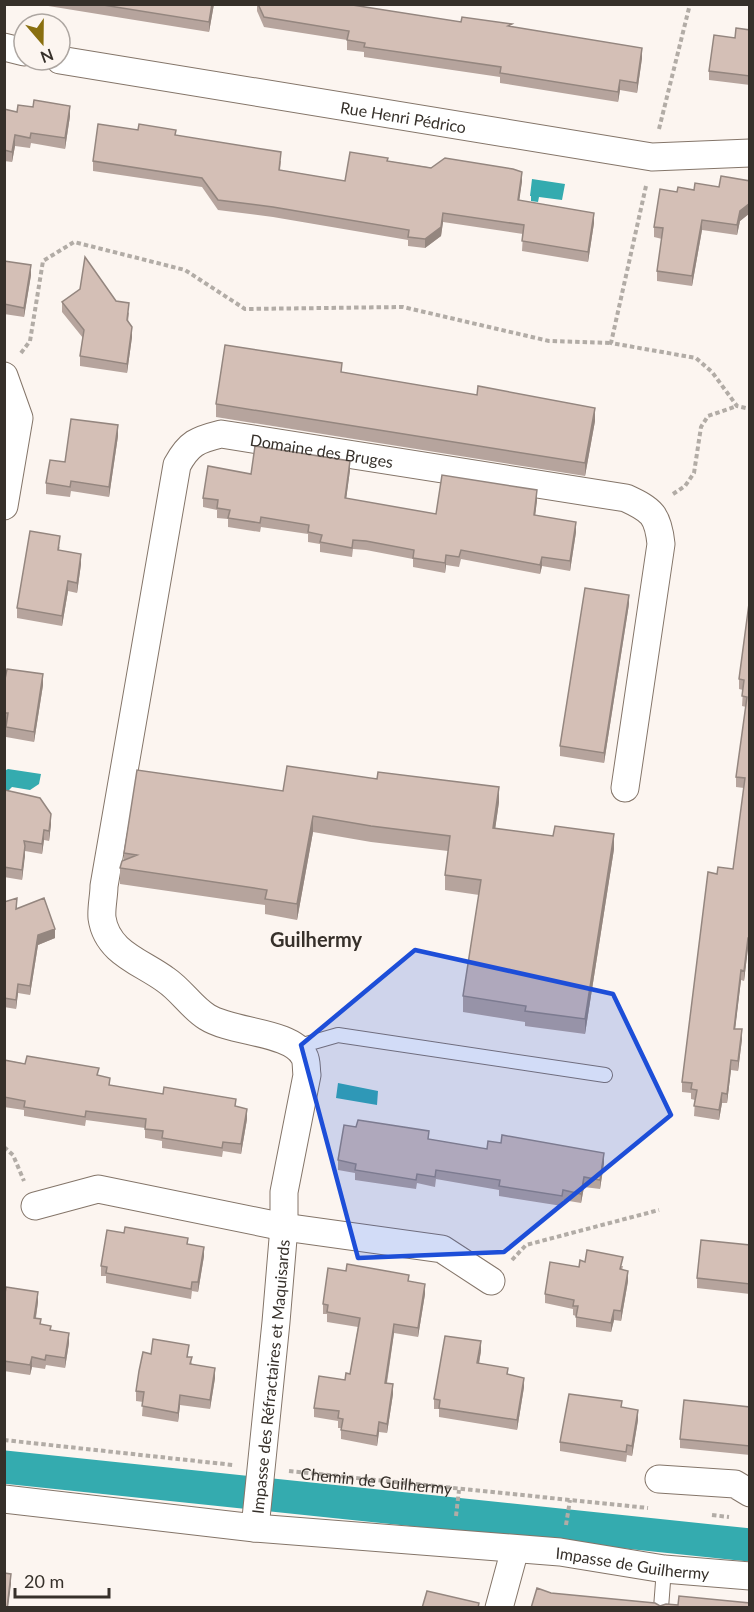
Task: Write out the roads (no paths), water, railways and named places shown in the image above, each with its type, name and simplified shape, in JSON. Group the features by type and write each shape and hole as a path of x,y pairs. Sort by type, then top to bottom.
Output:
{"street":[{"name":"Rue Henri Pédrico","path":"72,62 652,157 750,153"},
{"path":"4,506 19,418 5,376"},
{"name":"Domaine des Bruges","path":"296,1047 284,1040 229,1026 207,1017 167,980 122,953 108,936 102,918 104,886 177,465 186,450 199,439 221,434 256,439 627,498 650,510 659,528 661,544 625,788"},
{"name":"Impasse des Réfractaires et Maquisards","path":"258,1495 284,1227 284,1192 307,1075 305,1057 296,1047"},
{"name":"Impasse des Réfractaires et Maquisards","path":"35,1206 98,1189 284,1227 442,1249 491,1281"},
{"path":"660,1479 735,1484 750,1493"},
{"path":"4,1499 258,1495 515,1549 499,1608"},
{"name":"Impasse de Guilhermy","path":"515,1549 560,1552 664,1569 750,1576"}],"lane":[{"path":"296,1047 338,1035 605,1075"},
{"path":"661,1608 664,1569"}],"water":[{"path":"532,179 565,184 562,200 539,197 538,202 531,201"},
{"path":"8,769 41,774 39,784 30,790 12,787 8,791 5,790 4,771"},
{"path":"338,1083 378,1091 377,1105 336,1098"}],"waterway":[{"path":"4,1467 750,1545"}],"district":[{"name":"Guilhermy","path":"316,939"}]}
